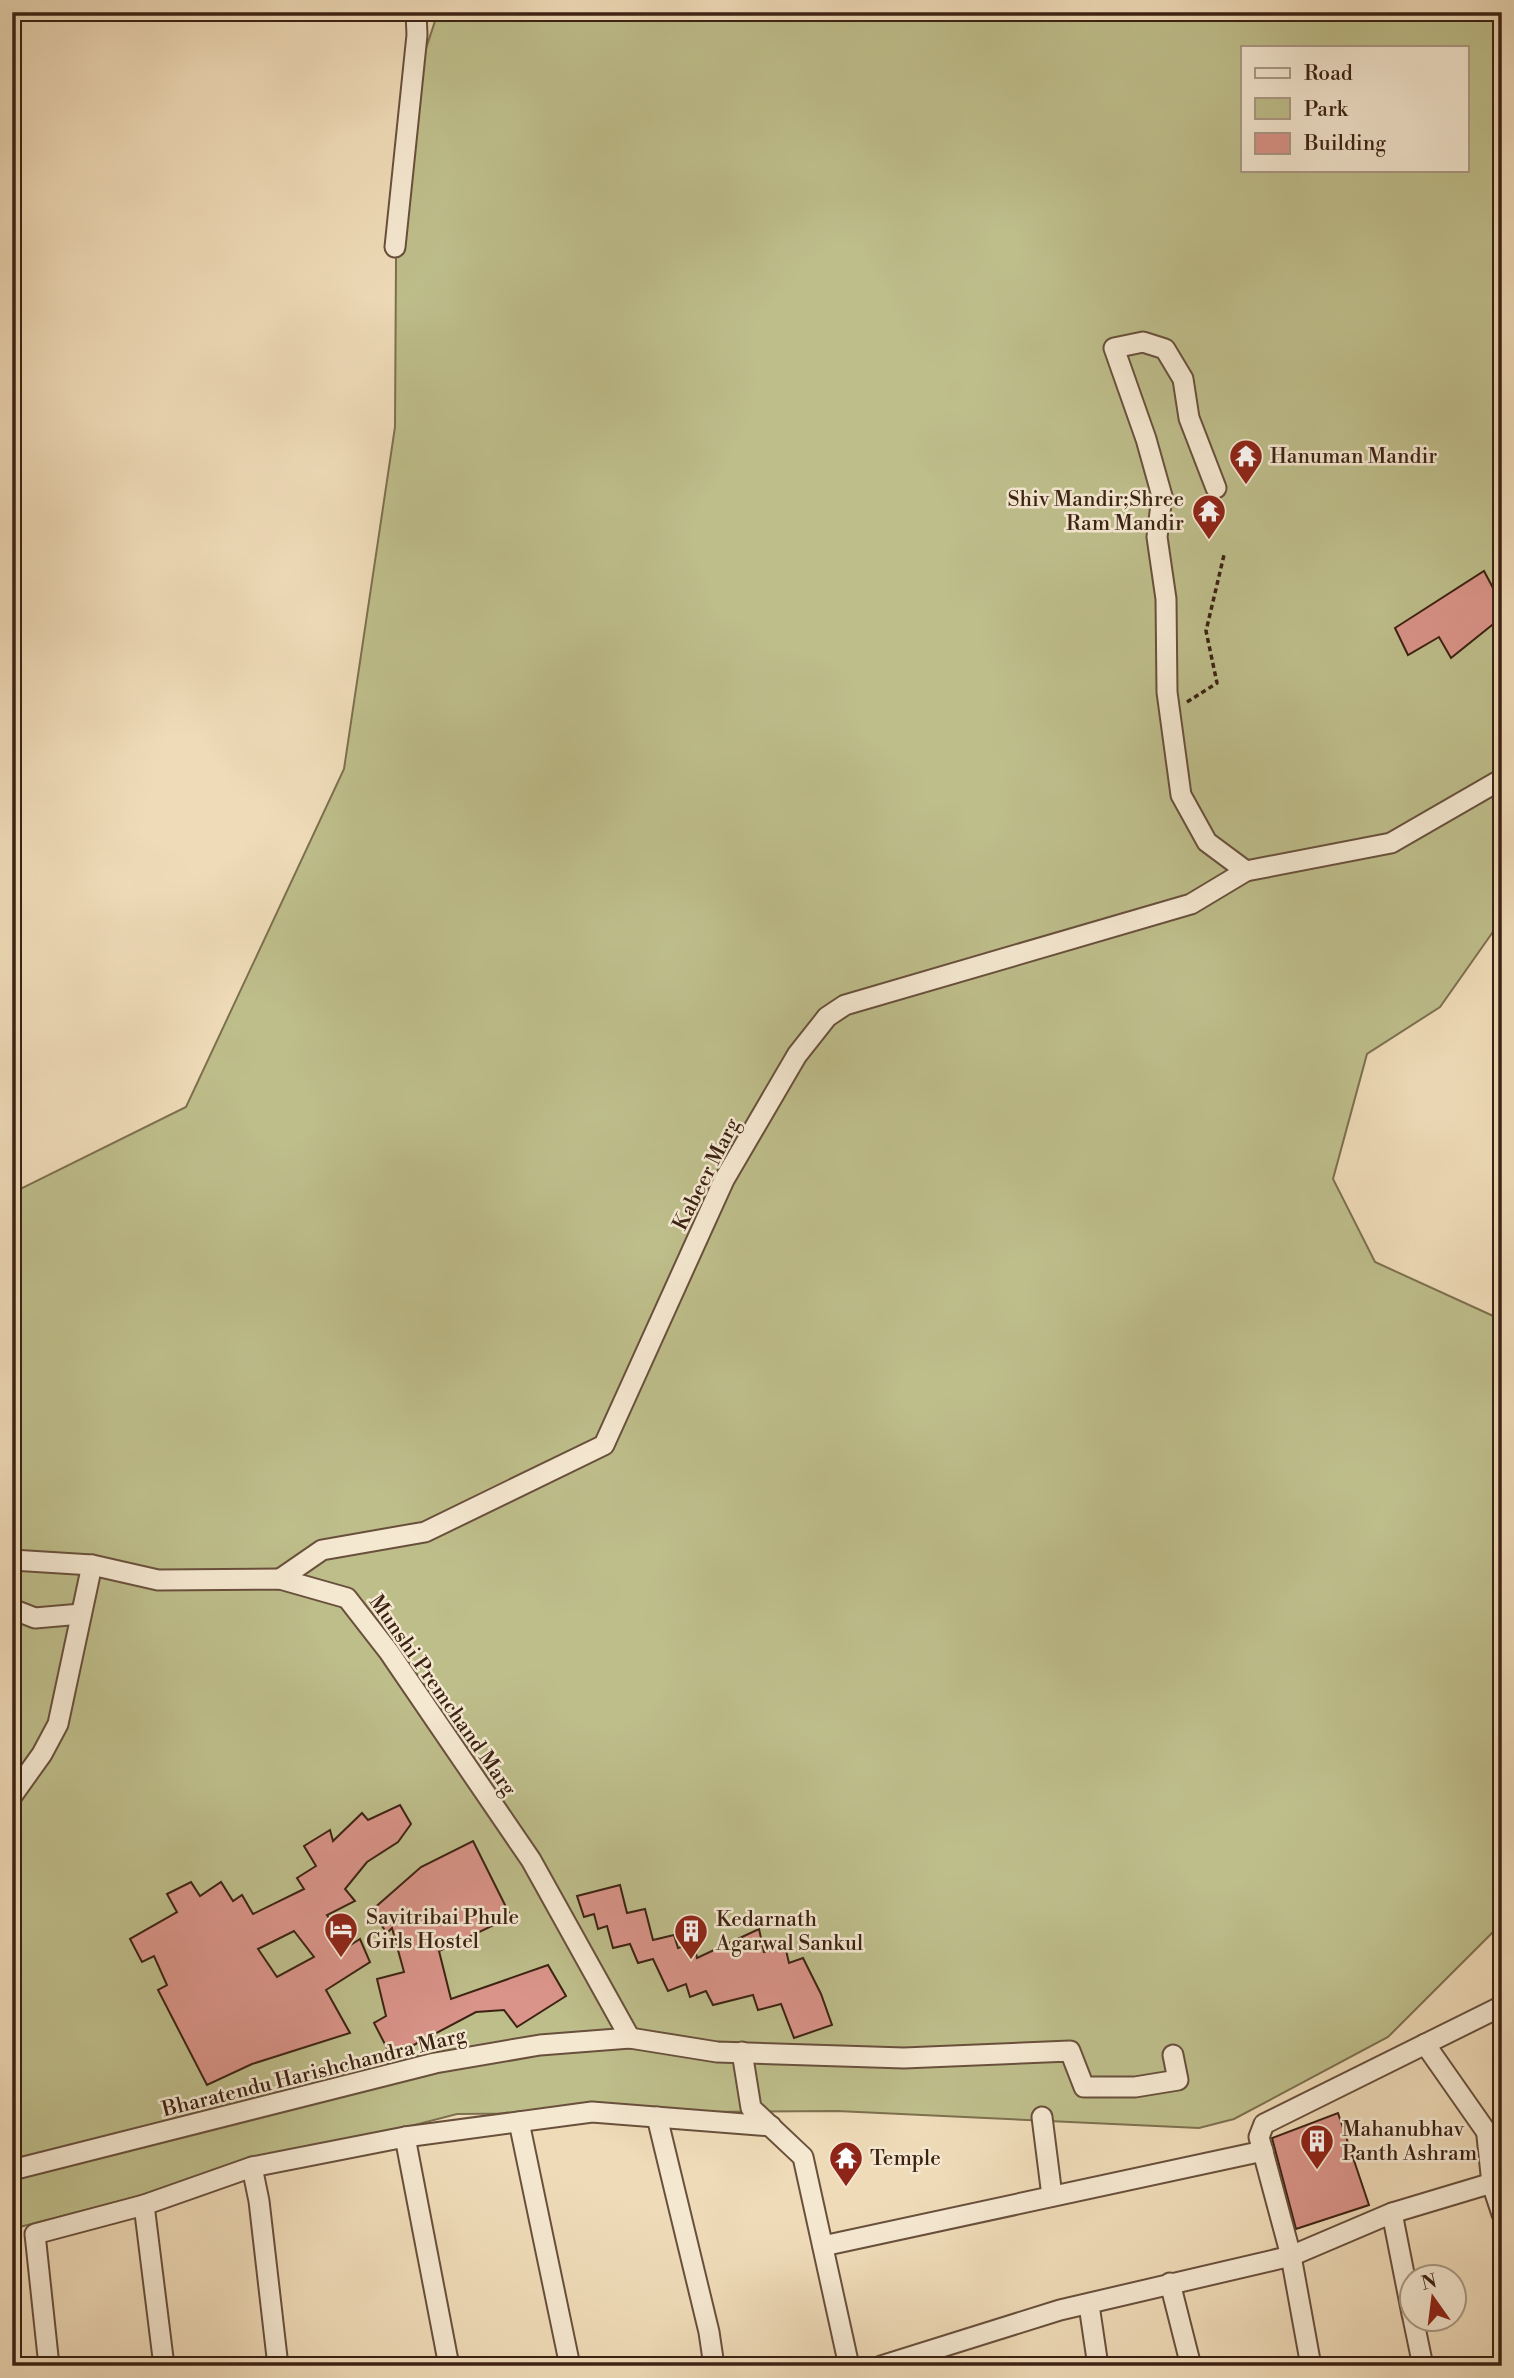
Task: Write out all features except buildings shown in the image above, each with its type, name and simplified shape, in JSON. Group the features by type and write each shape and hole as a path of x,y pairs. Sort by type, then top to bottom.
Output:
{"street":[{"path":"396,247 417,36 416,12"},
{"path":"1216,488 1189,418 1183,379 1165,349 1143,342 1114,348 1146,439 1162,496 1157,537 1166,599 1169,711 1181,795 1206,842 1246,871 1391,843 1502,779"},
{"name":"Kabeer Marg","path":"280,1578 322,1550 425,1532 604,1445 724,1180 797,1055 827,1017 845,1005 1191,904 1246,871"},
{"name":"Munshi Premchand Marg","path":"12,1560 92,1564 158,1580 280,1578 346,1598 389,1652 531,1860 629,2038"},
{"path":"12,1796 42,1754 58,1724 92,1564"},
{"path":"12,1609 35,1618 81,1614"},
{"path":"1311,2366 1291,2256 1259,2137 1264,2124 1502,2006"},
{"name":"Bharatendu Harishchandra Marg","path":"12,2170 435,2063 540,2045 629,2038 742,2052 904,2058 1069,2050 1084,2087 1135,2087 1178,2080 1173,2055"},
{"path":"1425,2044 1502,2154"},
{"path":"742,2052 751,2108 803,2157 849,2366"},
{"path":"49,2366 35,2234 144,2205 252,2168 405,2137 592,2112 771,2126"},
{"path":"657,2117 715,2366"},
{"path":"1042,2118 1052,2196"},
{"path":"519,2122 570,2366"},
{"path":"1486,2131 1502,2214"},
{"path":"405,2137 449,2366"},
{"path":"823,2246 1263,2151"},
{"path":"252,2168 259,2201 278,2366"},
{"path":"881,2366 1047,2314 1291,2256 1392,2213 1497,2182"},
{"path":"144,2205 164,2366"},
{"path":"1392,2213 1402,2262"},
{"path":"1170,2283 1191,2366"},
{"path":"1089,2305 1098,2366"},
{"path":"1416,2332 1423,2366"}],"path":[{"path":"1169,711 1217,683 1206,631 1224,555"}],"green space":[{"path":"438,12 1502,12 1502,919 1440,1007 1367,1054 1333,1179 1375,1262 1502,1320 1502,1923 1388,2037 1234,2119 1199,2128 837,2111 457,2114 12,2229 12,1193 186,1107 344,769 395,427 396,259 407,106"}],"place":[{"name":"Hanuman Mandir","path":"1246,486"},
{"name":"Shiv Mandir;Shree Ram Mandir","path":"1209,541"},
{"name":"Savitribai Phule Girls Hostel","path":"341,1959"},
{"name":"Kedarnath Agarwal Sankul","path":"691,1961"},
{"name":"Mahanubhav Panth Ashram","path":"1317,2171"},
{"name":"Temple","path":"846,2188"}]}
